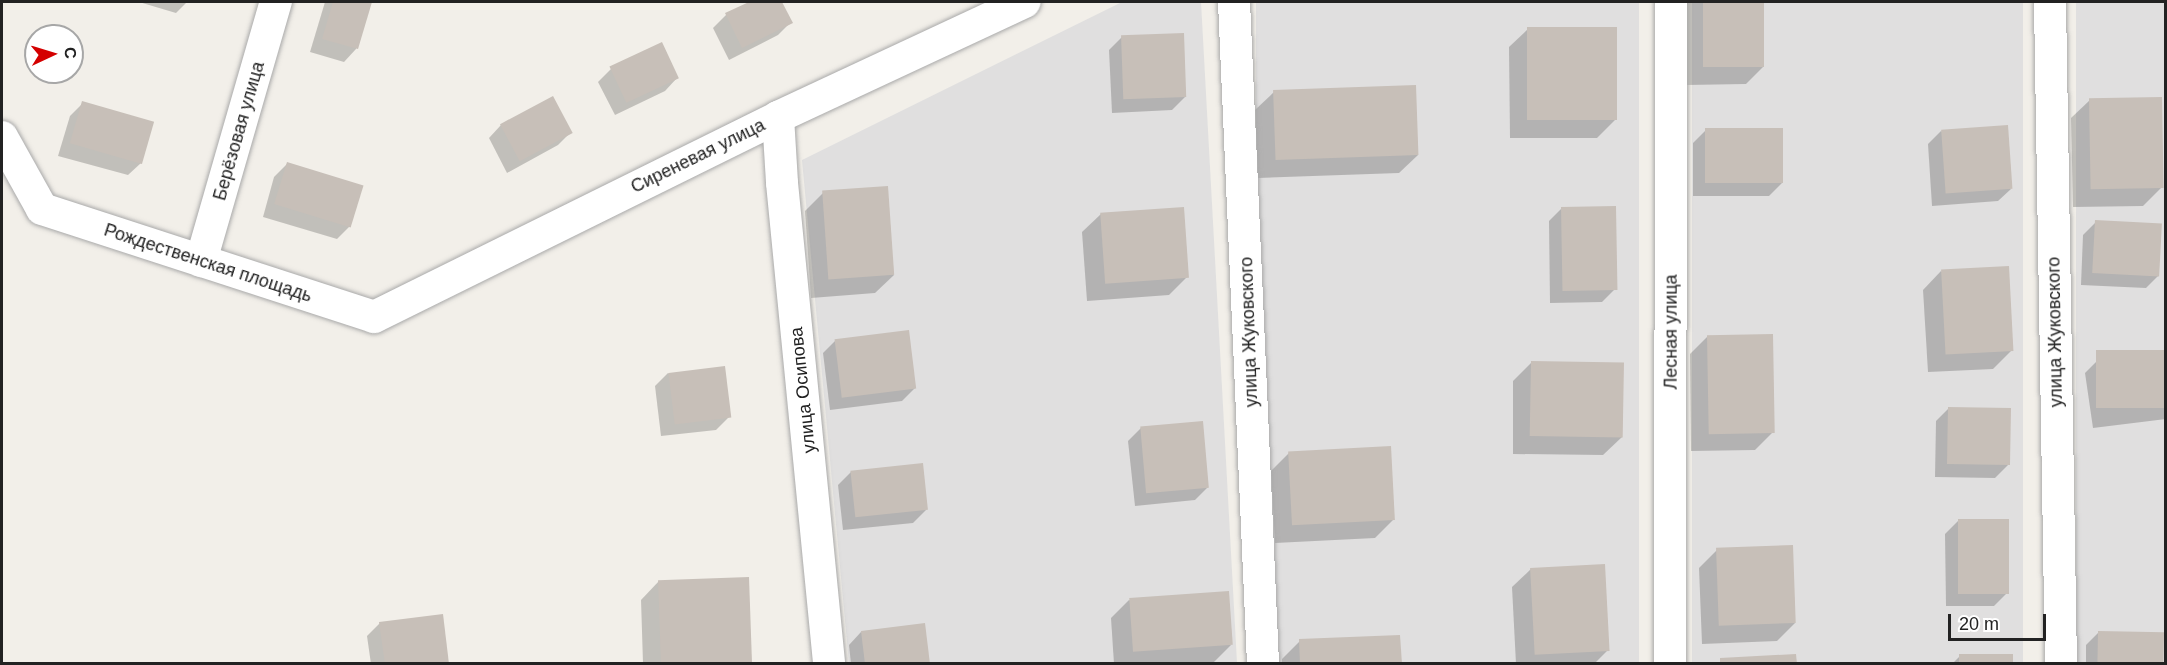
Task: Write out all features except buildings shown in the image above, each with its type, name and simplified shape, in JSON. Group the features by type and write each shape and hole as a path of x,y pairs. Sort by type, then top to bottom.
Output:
{"street":[{"name":"Берёзовая улица","path":"201,261 276,2"},
{"name":"Сиреневая улица","path":"374,317 778,117 1025,2"},
{"name":"улица Жуковского","path":"1234,2 1263,663"},
{"name":"Лесная улица","path":"1670,663 1671,2"},
{"name":"улица Жуковского","path":"2050,2 2061,663"},
{"name":"улица Осипова","path":"778,117 782,183 829,663"},
{"name":"Рождественская площадь","path":"2,137 42,209 374,317"}],"shaded area":[{"path":"1122,2 1201,2 1237,663 849,663 802,160"},
{"path":"1256,2 1639,2 1639,664 1256,664"},
{"path":"1692,2 2023,2 2023,663 1692,663"},
{"path":"2076,2 2165,2 2165,663 2076,663"}]}
